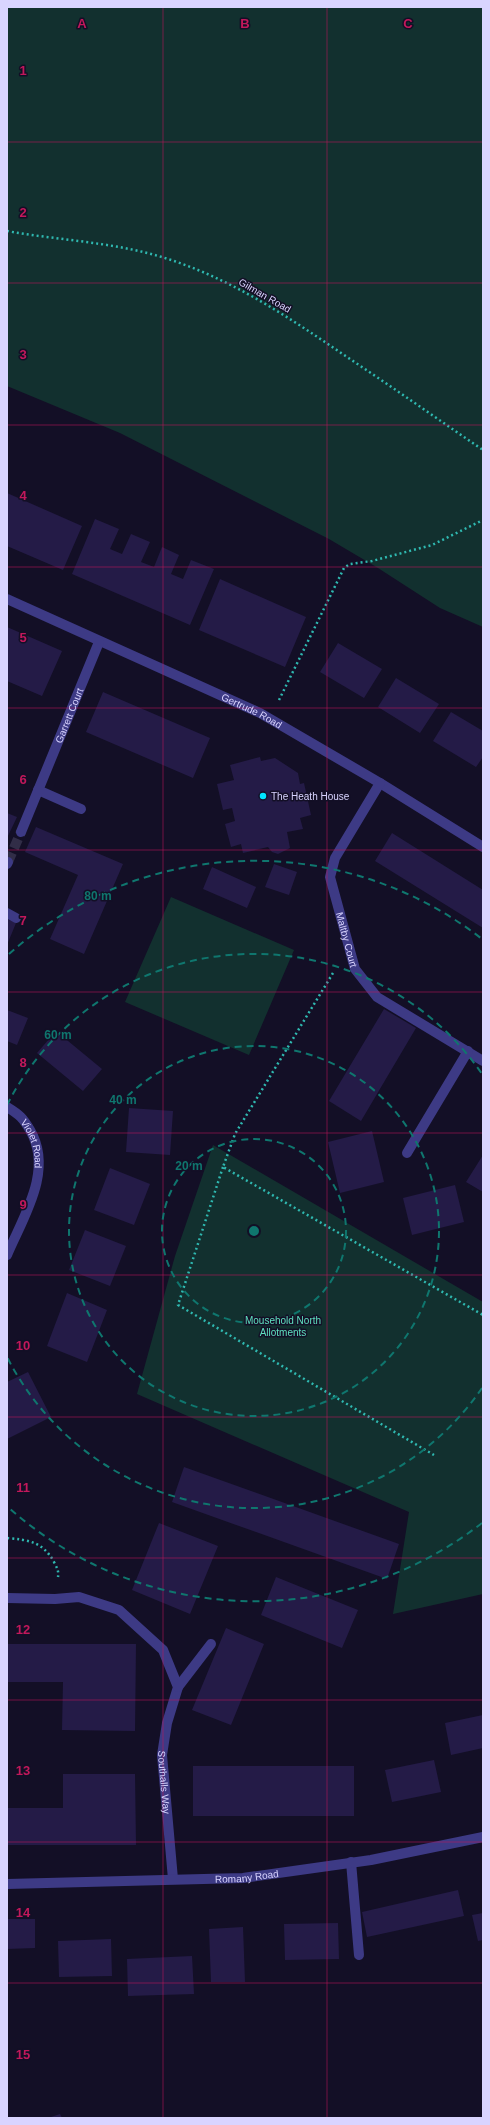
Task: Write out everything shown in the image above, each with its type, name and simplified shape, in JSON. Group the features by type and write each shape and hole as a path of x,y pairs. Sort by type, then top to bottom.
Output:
{"street":[{"name":"Gertrude Road","path":"7,599 270,719 380,783 483,847"},
{"name":"Garrett Court","path":"21,832 99,642"},
{"name":"Maltby Court","path":"380,783 335,858 330,877 355,968 377,997 483,1061"},
{"path":"38,790 81,809"},
{"path":"407,1152 468,1051"},
{"name":"Violet Road","path":"7,1108 21,1115 34,1138 40,1160 36,1186 7,1255"},
{"path":"7,1598 55,1599 79,1597 119,1610 163,1650 178,1687"},
{"name":"Southalls Way","path":"173,1879 162,1755 167,1723 178,1687 211,1644"},
{"name":"Romany Road","path":"7,1884 243,1878 351,1862 483,1837"},
{"path":"351,1862 359,1955"}],"path":[{"name":"Gilman Road","path":"7,231 102,244 139,251 173,260 222,280 286,315 483,450"},
{"path":"270,719 344,568 350,564 372,561 432,545 483,520"},
{"path":"349,947 236,1134 223,1167 178,1305 434,1454"},
{"path":"223,1167 483,1315"},
{"path":"7,1538 25,1540 47,1550 59,1572 55,1599"}],"green space":[{"path":"7,7 483,7 483,627 440,608 378,568 329,539 120,433 7,386"},
{"path":"171,897 294,950 249,1055 125,1002"},
{"name":"Mousehold North Allotments","path":"213,1145 483,1302 483,1594 393,1614 409,1512 137,1394 175,1256"}],"building":[{"path":"7,493 82,526 63,570 7,546"},
{"path":"95,519 119,529 110,549 122,554 131,534 150,542 141,562 154,567 162,547 179,555 171,574 183,579 191,560 214,569 190,625 72,574"},
{"path":"220,579 306,617 285,667 199,630"},
{"path":"7,627 62,651 42,696 7,681"},
{"path":"338,643 382,669 364,698 320,672"},
{"path":"396,678 439,704 420,733 378,707"},
{"path":"103,692 210,738 193,778 86,732"},
{"path":"451,712 483,731 483,757 476,767 433,741"},
{"name":"The Heath House","path":"260,757 261,761 275,758 298,773 300,784 304,783 311,815 300,818 303,829 287,832 290,848 278,854 272,852 268,847 243,853 241,844 231,847 225,824 235,821 232,808 223,810 217,784 234,780 230,765"},
{"path":"7,813 17,817 7,838"},
{"path":"36,827 123,864 84,954 50,939 78,875 25,852"},
{"path":"392,833 483,890 483,928 375,861"},
{"path":"274,864 297,872 289,895 265,887"},
{"path":"212,867 256,887 247,908 203,889"},
{"path":"7,919 16,923 7,945"},
{"path":"384,1009 416,1028 361,1121 329,1101"},
{"path":"7,1010 28,1018 17,1045 7,1041"},
{"path":"56,1031 102,1069 83,1091 37,1053"},
{"path":"129,1108 173,1111 170,1155 126,1152"},
{"path":"372,1131 384,1182 340,1193 328,1142"},
{"path":"483,1155 483,1192 466,1182"},
{"path":"110,1168 150,1184 134,1225 94,1210"},
{"path":"455,1185 464,1222 412,1235 403,1198"},
{"path":"85,1230 126,1246 110,1286 69,1270"},
{"path":"67,1293 107,1310 87,1362 47,1346"},
{"path":"28,1372 51,1417 7,1439 7,1382"},
{"path":"184,1467 399,1544 387,1579 172,1502"},
{"path":"159,1523 218,1546 190,1614 132,1590"},
{"path":"276,1577 358,1610 342,1648 261,1615"},
{"path":"226,1628 264,1644 231,1725 192,1710"},
{"path":"7,1644 136,1644 135,1731 62,1730 63,1682 7,1682"},
{"path":"483,1715 483,1748 451,1755 445,1723"},
{"path":"434,1760 441,1792 392,1802 385,1770"},
{"path":"193,1766 354,1766 354,1816 193,1816"},
{"path":"63,1774 135,1774 136,1845 7,1845 7,1808 63,1808"},
{"path":"458,1890 464,1916 367,1937 362,1912"},
{"path":"483,1913 483,1940 478,1941 472,1915"},
{"path":"7,1919 35,1919 35,1948 7,1949"},
{"path":"338,1923 339,1959 285,1960 284,1924"},
{"path":"243,1927 245,1982 211,1982 209,1929"},
{"path":"111,1939 112,1976 59,1977 58,1941"},
{"path":"192,1956 194,1994 128,1996 127,1959"},
{"path":"60,2114 62,2118 48,2118"}],"tunnel":[{"path":"8,862 21,832"}],"place":[{"name":"The Heath House","path":"263,796"}]}
